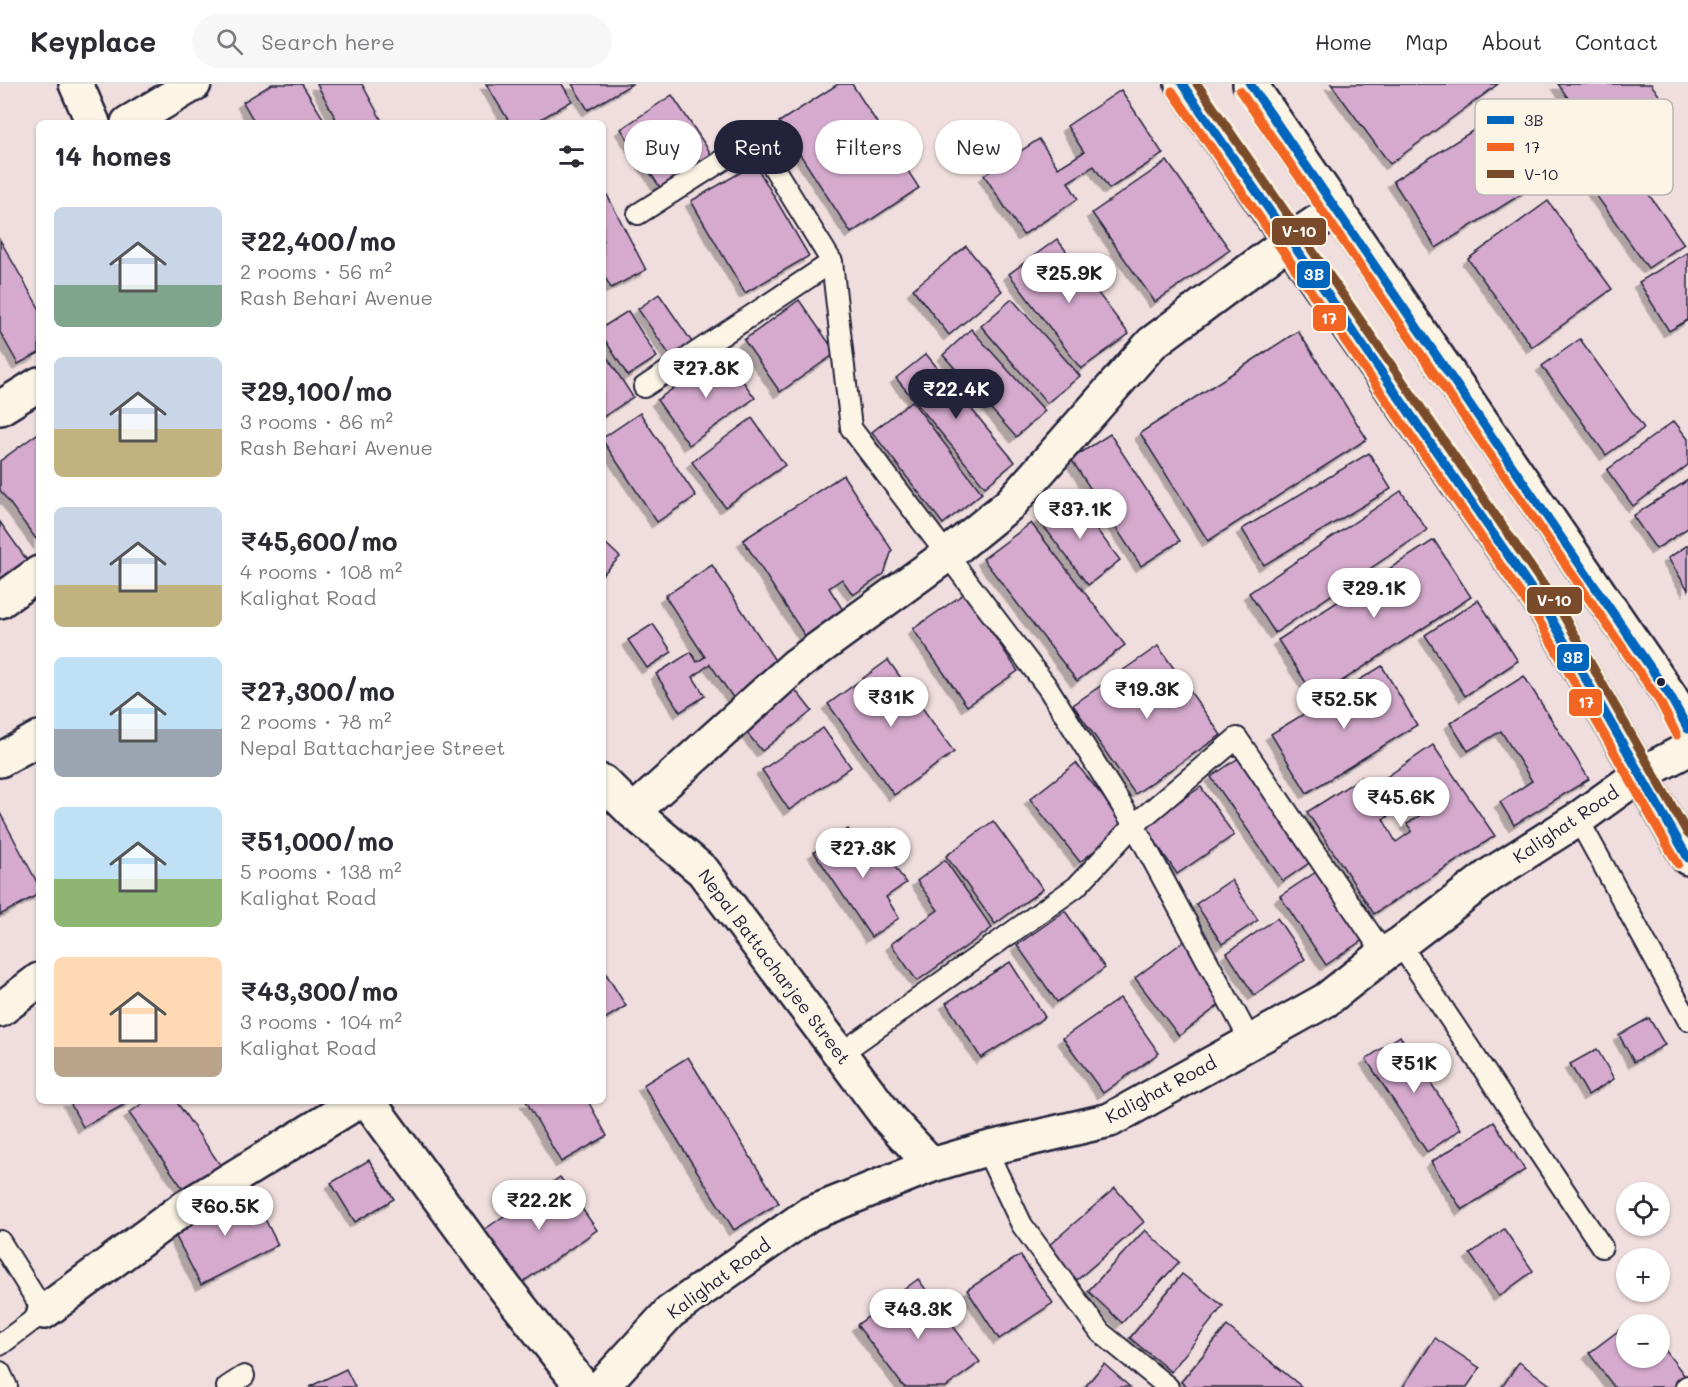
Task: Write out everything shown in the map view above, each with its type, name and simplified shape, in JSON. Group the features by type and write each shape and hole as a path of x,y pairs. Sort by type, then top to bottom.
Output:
{"street":[{"path":"76,84 92,120"},
{"path":"133,120 194,84"},
{"path":"1182,84 1548,613 1688,858"},
{"path":"1250,84 1670,696 1688,729"},
{"path":"633,812 796,665 947,555 1010,504 1152,343 1289,241 1337,209"},
{"path":"0,408 36,386"},
{"path":"0,601 36,575"},
{"path":"0,760 36,740"},
{"name":"Kalighat Road","path":"601,1387 670,1312 809,1214 932,1164 1110,1120 1326,1000 1490,875 1578,819 1639,775 1688,749"},
{"name":"Nepal Battacharjee Street","path":"606,785 633,812 703,871 889,1119 932,1164"},
{"path":"0,1010 36,982"},
{"path":"44,1312 184,1208 354,1104"},
{"path":"370,1104 506,1288 584,1387"}],"lane":[{"path":"638,214 756,139 832,262 851,428 1048,688 1134,825 1251,1042"},
{"path":"644,387 832,262"},
{"path":"840,1054 1076,887 1134,825 1237,738 1392,949 1602,1247"},
{"path":"1578,819 1688,1020"},
{"path":"986,1149 1022,1225 1100,1332 1161,1385"},
{"path":"0,1240 44,1312 0,1345"},
{"path":"0,1372 7,1387"},
{"path":"227,1387 244,1376"}],"building":[{"path":"272,84 302,84 324,120 253,120 243,102"},
{"path":"317,84 362,84 381,120 336,120"},
{"path":"486,84 562,84 572,101 539,120 508,120"},
{"path":"572,84 632,84 588,110"},
{"path":"838,84 852,84 875,120 815,120 815,174 910,174 919,188 851,233 803,159 803,120 782,120"},
{"path":"1331,84 1498,84 1475,99 1390,164"},
{"path":"1558,84 1651,84 1662,99 1569,99"},
{"path":"1121,90 1163,154 1109,189 1094,166 1068,182 1078,199 1023,235 984,175 1022,174 1022,150 1039,139 1058,168 1084,152 1067,126"},
{"path":"672,95 689,120 634,120"},
{"path":"1475,129 1475,195 1520,195 1436,248 1393,181"},
{"path":"702,140 714,158 714,162 702,170"},
{"path":"1167,161 1230,250 1155,302 1092,213"},
{"path":"651,174 696,174 665,195"},
{"path":"738,174 761,174 809,256 745,293 691,201"},
{"path":"606,193 646,270 611,288 606,279"},
{"path":"1596,195 1649,195 1684,244 1648,268"},
{"path":"1548,201 1612,289 1532,347 1468,259"},
{"path":"1057,239 1129,334 1081,369 1009,274"},
{"path":"0,240 36,303 36,355 18,364 0,332"},
{"path":"966,246 1002,291 949,335 913,289"},
{"path":"1688,252 1688,320 1669,331 1639,282"},
{"path":"659,294 692,342 671,357 638,309"},
{"path":"1012,299 1080,376 1047,403 981,326"},
{"path":"799,300 836,353 780,392 744,340"},
{"path":"628,311 657,357 628,376 606,342 606,325"},
{"path":"971,329 1045,411 1016,437 943,355"},
{"path":"1298,331 1367,439 1208,541 1140,433"},
{"path":"1580,339 1644,428 1606,455 1542,366"},
{"path":"723,353 755,398 689,445 657,400"},
{"path":"926,354 1015,462 985,487 896,378"},
{"path":"606,356 633,397 606,415"},
{"path":"912,401 982,493 943,524 872,432"},
{"path":"640,413 696,496 657,522 606,446 606,436"},
{"path":"752,418 785,465 725,507 692,462"},
{"path":"1674,421 1688,439 1688,465 1633,506 1607,470"},
{"path":"1110,434 1180,541 1141,566 1071,459"},
{"path":"36,435 36,539 0,490 0,461"},
{"path":"1369,453 1391,489 1264,565 1242,529"},
{"path":"843,475 892,550 884,574 853,595 842,579 829,588 843,610 805,636 743,540"},
{"path":"1688,480 1688,528 1656,549 1633,516"},
{"path":"1401,491 1427,530 1275,633 1249,593"},
{"path":"1071,496 1120,560 1088,585 1039,520"},
{"path":"0,522 29,563 0,583"},
{"path":"1031,523 1125,645 1077,681 983,559"},
{"path":"1434,540 1471,597 1316,698 1278,640"},
{"path":"606,544 620,557 606,571"},
{"path":"1688,545 1688,590 1668,558"},
{"path":"712,565 782,671 736,702 710,664 693,677 705,696 680,712 656,674 691,652 697,662 705,657 665,596"},
{"path":"965,593 1018,671 967,706 913,629"},
{"path":"1478,600 1518,661 1465,696 1425,635"},
{"path":"653,624 672,652 647,668 628,640"},
{"path":"1158,646 1221,735 1135,794 1073,705"},
{"path":"888,660 954,752 894,795 828,704"},
{"path":"1382,666 1417,725 1307,793 1271,734"},
{"path":"1524,676 1589,779 1514,825 1500,802 1532,781 1501,731 1468,751 1450,723"},
{"path":"789,682 812,711 762,751 738,722"},
{"path":"823,728 851,767 789,810 762,770"},
{"path":"1433,745 1495,836 1374,914 1307,812 1362,777 1369,789","holes":["1414,796 1425,812 1407,824 1412,831 1396,842 1383,819 1388,817 1386,814"]},
{"path":"1240,757 1312,861 1283,881 1211,777"},
{"path":"1076,763 1126,826 1080,862 1030,799"},
{"path":"1201,787 1234,835 1177,874 1144,825"},
{"path":"0,813 36,880 36,896 0,915"},
{"path":"993,821 1043,889 995,924 946,856"},
{"path":"848,829 864,852 878,842 906,883 886,897 899,918 871,937 814,852"},
{"path":"945,860 992,928 917,981 891,944 938,910 917,881"},
{"path":"1322,868 1367,937 1326,965 1280,896"},
{"path":"1231,880 1258,920 1222,944 1196,904"},
{"path":"1065,911 1105,968 1057,1002 1017,945"},
{"path":"1277,918 1305,959 1254,995 1227,953"},
{"path":"1188,938 1232,995 1179,1036 1135,978"},
{"path":"1010,962 1045,1017 981,1058 946,1003"},
{"path":"606,974 626,1006 606,1018"},
{"path":"1120,998 1159,1053 1103,1093 1063,1038"},
{"path":"1649,1018 1665,1045 1634,1062 1619,1035"},
{"path":"1400,1036 1461,1129 1427,1152 1366,1059"},
{"path":"1597,1049 1614,1079 1588,1095 1570,1064"},
{"path":"688,1057 779,1203 734,1230 643,1085"},
{"path":"71,1104 125,1104 83,1127"},
{"path":"142,1104 178,1104 223,1169 187,1194 129,1113"},
{"path":"528,1104 590,1104 607,1136 561,1162"},
{"path":"1494,1122 1525,1170 1462,1210 1431,1162"},
{"path":"369,1160 394,1199 355,1222 331,1183"},
{"path":"560,1177 597,1230 517,1286 481,1232"},
{"path":"1115,1188 1144,1222 1077,1280 1048,1246"},
{"path":"250,1189 278,1245 201,1285 172,1229"},
{"path":"1504,1229 1533,1271 1499,1296 1470,1254"},
{"path":"1145,1230 1179,1262 1122,1323 1088,1291"},
{"path":"1020,1255 1053,1303 999,1339 967,1290"},
{"path":"1182,1274 1223,1306 1171,1372 1130,1338"},
{"path":"918,1279 980,1362 946,1387 904,1387 857,1325"},
{"path":"1227,1326 1302,1387 1187,1387 1181,1382"},
{"path":"1616,1333 1616,1368 1670,1368 1670,1356 1688,1380 1678,1387 1614,1387 1589,1353"},
{"path":"1435,1338 1480,1368 1467,1387 1403,1387"},
{"path":"1519,1362 1553,1387 1502,1387"},
{"path":"1104,1364 1130,1387 1085,1387"},
{"path":"346,1369 355,1387 309,1387"}],"transit line":[{"name":"3B","path":"1182,84 1548,613 1688,858"},
{"name":"V-10","path":"1197,84 1558,606 1688,834"},
{"name":"3B","path":"1250,84 1670,696 1688,729"},
{"name":"17","path":"1172,91 1538,619 1678,864"},
{"name":"17","path":"1240,91 1660,702 1677,735"}]}
